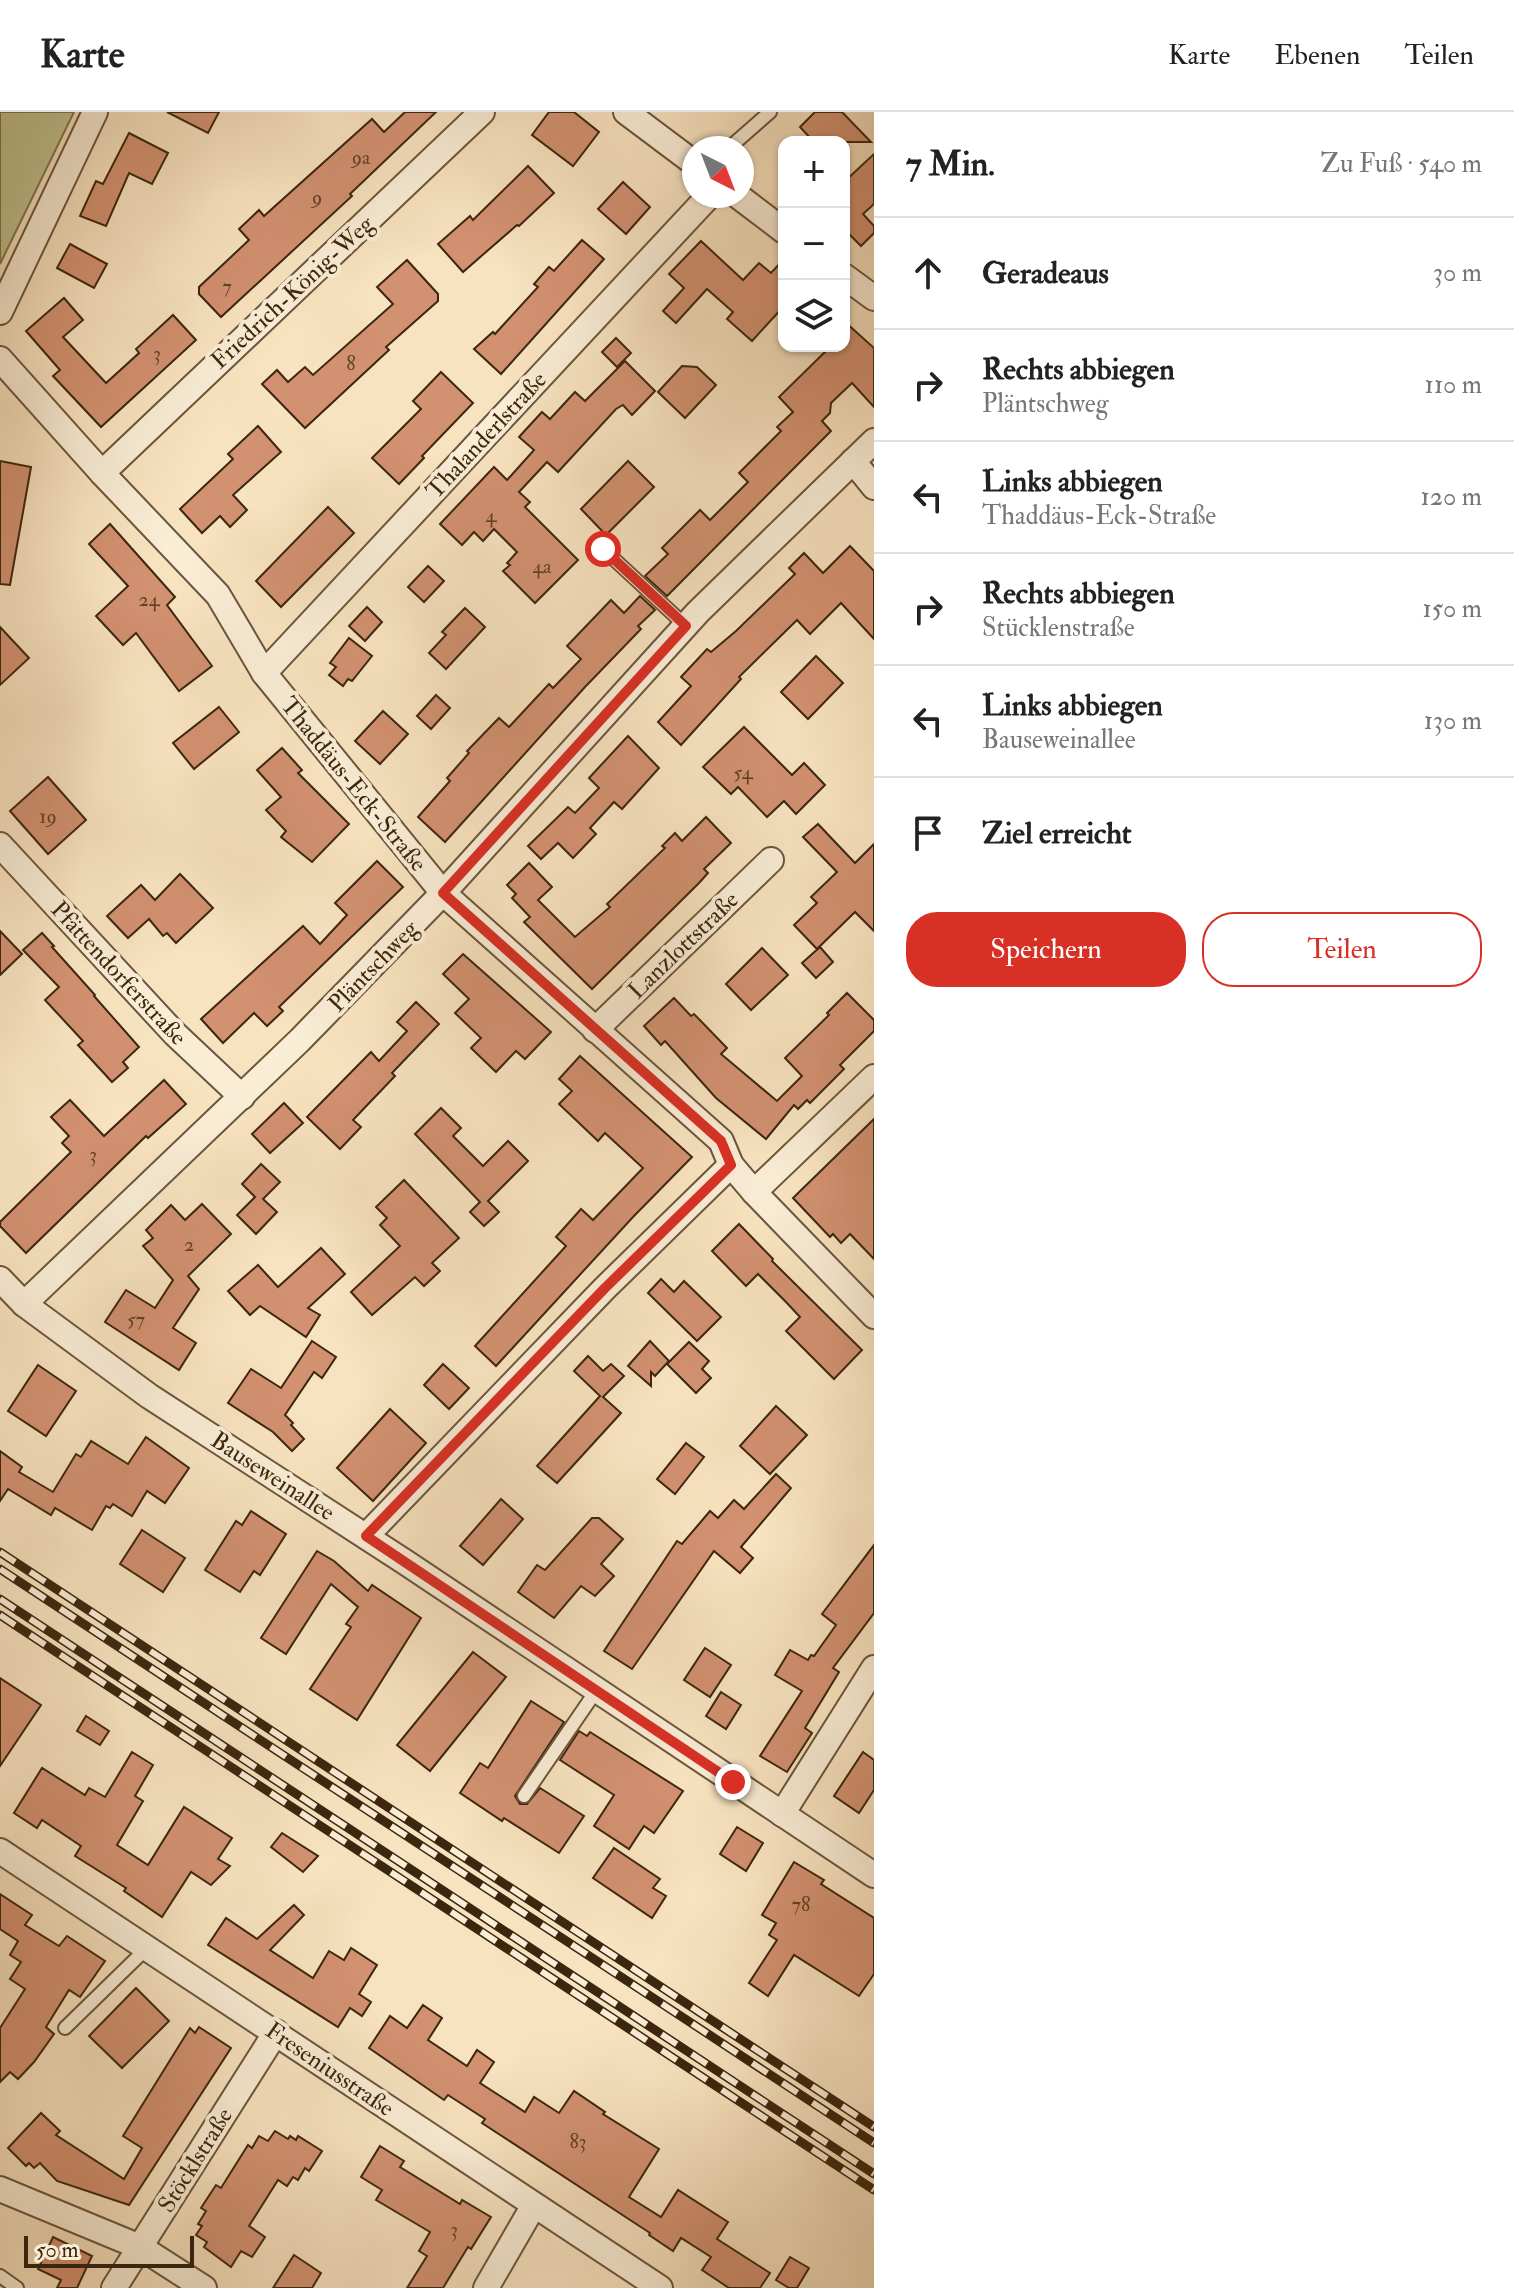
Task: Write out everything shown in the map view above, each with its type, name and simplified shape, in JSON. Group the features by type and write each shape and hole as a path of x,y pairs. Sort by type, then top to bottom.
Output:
{"street":[{"path":"0,312 95,112"},
{"name":"Friedrich-König-Weg","path":"102,473 482,112"},
{"path":"626,112 682,154"},
{"name":"Thalanderlstraße","path":"264,673 698,208"},
{"path":"754,208 778,226"},
{"path":"849,280 874,298"},
{"name":"Thaddäus-Eck-Straße","path":"0,359 102,473 218,595 264,673 443,893 721,1141 731,1165 754,1192 874,1316"},
{"name":"Pläntschweg","path":"24,1304 242,1097 443,893 686,626 874,441"},
{"path":"853,461 874,487"},
{"name":"Pfättendorferstraße","path":"0,845 175,1034 242,1097"},
{"name":"Lanzlottstraße","path":"595,1030 771,860"},
{"path":"754,1192 874,1077"},
{"path":"366,1536 605,1288 731,1165"},
{"name":"Bauseweinallee","path":"0,1279 24,1304 149,1396 366,1536 874,1875"},
{"path":"782,1814 874,1668"},
{"name":"Freseniusstraße","path":"2,1857 276,2032 660,2288"},
{"name":"Stöcklstraße","path":"114,2288 276,2032"},
{"path":"0,2189 140,2247 204,2288"},
{"path":"486,2288 534,2205"}],"lane":[{"path":"743,136 770,112"},
{"path":"603,549 686,626"},
{"path":"524,1796 596,1691"},
{"path":"65,2028 147,1948"},
{"path":"0,2276 17,2288"}],"green space":[{"path":"0,112 74,112 0,264"}],"building":[{"path":"167,112 219,112 208,133"},
{"path":"405,112 436,112 350,194 352,196 221,317 199,294 199,287 249,240 239,229 259,210 264,216 372,119 384,132"},
{"path":"549,112 574,112 599,132 573,166 532,135"},
{"path":"815,112 842,112 871,142 850,142 850,136 808,136 800,127"},
{"path":"129,133 168,153 152,184 129,173 106,226 80,216 96,181 103,184"},
{"path":"874,154 874,204 863,214 874,226 874,233 861,246 850,235 850,176"},
{"path":"528,166 554,193 463,272 438,244 470,216 473,220"},
{"path":"623,182 650,207 626,234 598,209"},
{"path":"582,240 604,259 501,374 474,349 493,332 495,334 538,287 534,284 549,267 554,271"},
{"path":"701,241 743,280 759,263 771,273 778,265 778,313 752,341 727,319 733,312 707,289 676,323 663,311 684,288 669,274"},
{"path":"70,244 107,264 94,288 57,268"},
{"path":"407,260 438,294 438,301 386,347 389,350 305,428 262,384 277,370 288,382 305,367 313,375 393,304 377,287"},
{"path":"64,298 83,320 63,337 106,383 139,353 136,349 173,315 196,340 101,427 53,376 60,370 26,331"},
{"path":"850,326 874,348 874,407 852,383 831,403 830,413 822,421 831,431 667,596 645,576 668,554 662,548 700,510 710,520 748,482 739,473 781,431 777,427 793,412 779,397 825,352 850,352"},
{"path":"616,338 631,353 617,367 602,352"},
{"path":"625,361 655,391 632,415 623,405 616,409 558,472 547,462 519,492 530,502 525,507 578,560 535,603 503,571 517,552 494,529 483,541 474,532 462,545 440,524 494,467 507,480 534,450 519,437 542,412 550,419 575,392 585,401"},
{"path":"682,366 697,367 716,385 685,418 658,392"},
{"path":"441,372 473,403 399,484 372,458 421,409 413,401"},
{"path":"258,426 281,452 233,495 247,510 230,527 220,516 202,533 180,509 233,459 228,454"},
{"path":"0,461 31,467 10,585 0,584"},
{"path":"628,461 654,487 606,535 581,509"},
{"path":"328,507 354,533 281,607 256,581"},
{"path":"110,524 175,597 167,605 212,666 179,691 136,633 123,645 96,616 128,586 89,544"},
{"path":"850,546 874,571 874,639 841,603 810,634 797,620 739,677 741,679 681,745 658,722 691,686 681,677 707,649 711,652 736,631 795,574 789,568 804,553 823,573"},
{"path":"428,566 444,581 424,602 408,587"},
{"path":"640,596 655,610 638,626 641,629 445,842 418,817 450,781 447,778 469,753 467,751 499,718 509,727 549,684 553,688 581,659 567,646 611,600 624,613"},
{"path":"367,607 382,622 365,641 349,626"},
{"path":"465,608 485,627 446,669 429,653 446,635 442,632"},
{"path":"0,627 29,658 0,685"},
{"path":"349,638 372,656 352,681 348,679 343,686 329,675 336,667 330,663"},
{"path":"816,656 843,683 808,719 781,692"},
{"path":"436,695 450,708 431,729 417,716"},
{"path":"219,707 239,732 194,769 173,743"},
{"path":"383,711 408,734 380,764 355,741"},
{"path":"744,727 792,775 804,763 825,785 796,814 784,801 767,817 738,787 731,794 703,767"},
{"path":"628,736 659,768 622,809 614,802 590,828 596,834 573,858 558,843 541,859 528,846 568,807 575,813 599,788 589,778"},
{"path":"282,748 302,770 298,773 349,824 312,862 281,837 286,831 266,810 281,797 257,770"},
{"path":"48,777 86,820 48,854 10,811"},
{"path":"706,817 731,843 704,869 708,873 699,883 592,989 524,922 530,917 512,898 516,894 507,885 529,863 552,887 538,900 575,937 610,907 607,904 665,848 662,846 675,833 682,841"},
{"path":"818,824 855,863 874,844 874,931 855,912 817,949 794,925 817,903 811,897 837,872 803,837"},
{"path":"377,861 403,887 279,1007 283,1011 267,1026 254,1013 223,1043 201,1019 303,926 320,944 347,915 335,903"},
{"path":"180,874 213,908 176,943 167,933 163,936 149,919 128,938 107,916 141,885 155,900"},
{"path":"0,931 22,954 0,975"},
{"path":"42,933 139,1047 123,1062 128,1068 112,1082 78,1045 83,1041 45,1000 59,987 23,950"},
{"path":"820,947 833,962 816,978 802,963"},
{"path":"762,948 788,975 751,1010 726,984"},
{"path":"463,954 551,1032 525,1059 516,1051 496,1072 471,1048 481,1038 455,1013 469,999 443,974"},
{"path":"847,993 874,1020 874,1031 840,1065 844,1069 810,1103 807,1100 798,1109 794,1105 766,1139 716,1098 665,1041 661,1045 644,1026 674,998 727,1048 721,1054 777,1101 802,1076 785,1058"},
{"path":"416,1002 439,1024 353,1120 361,1127 340,1149 307,1117 371,1052 379,1061 407,1031 397,1022"},
{"path":"580,1056 692,1157 496,1366 475,1346 566,1246 556,1237 581,1209 593,1220 643,1168 605,1133 598,1141 559,1104 572,1091 559,1079"},
{"path":"164,1080 186,1104 148,1138 146,1136 26,1253 0,1226 0,1222 71,1152 62,1143 69,1136 51,1117 70,1100 104,1136"},
{"path":"284,1103 303,1123 270,1153 252,1134"},
{"path":"441,1108 461,1128 453,1136 483,1166 508,1141 528,1161 488,1201 499,1212 484,1226 470,1212 480,1202 415,1134"},
{"path":"874,1119 874,1259 850,1234 841,1243 833,1234 830,1237 793,1198"},
{"path":"261,1164 280,1182 263,1199 277,1212 256,1234 237,1215 255,1197 242,1184"},
{"path":"404,1180 459,1238 432,1263 440,1271 424,1286 415,1277 372,1315 351,1292 400,1246 380,1225 387,1218 376,1207"},
{"path":"202,1204 231,1234 188,1276 199,1289 173,1328 196,1343 179,1370 105,1322 126,1290 155,1308 173,1280 143,1246 153,1238 146,1230 171,1205 185,1220"},
{"path":"739,1224 862,1350 834,1379 786,1331 800,1317 786,1302 758,1274 746,1286 712,1251"},
{"path":"321,1248 345,1274 308,1308 320,1315 306,1337 260,1306 250,1315 228,1291 258,1265 278,1287"},
{"path":"661,1279 674,1292 684,1281 721,1317 697,1341 648,1293"},
{"path":"312,1341 336,1357 322,1378 314,1372 285,1415 304,1439 292,1451 273,1432 228,1403 251,1369 281,1388"},
{"path":"650,1341 669,1361 655,1376 651,1372 651,1386 628,1366"},
{"path":"689,1342 709,1361 702,1369 711,1378 696,1393 667,1364"},
{"path":"588,1356 603,1371 611,1364 624,1376 603,1397 621,1413 557,1483 537,1466 600,1396 574,1371"},
{"path":"443,1364 469,1388 449,1409 424,1385"},
{"path":"38,1365 76,1391 46,1436 8,1411"},
{"path":"776,1406 807,1435 770,1474 740,1446"},
{"path":"390,1409 426,1443 373,1501 337,1468"},
{"path":"146,1437 189,1468 165,1503 147,1491 132,1516 113,1504 110,1508 106,1506 92,1530 55,1508 51,1515 8,1489 0,1501 0,1451 22,1467 19,1472 53,1492 76,1454 81,1457 91,1441 128,1464"},
{"path":"686,1443 704,1457 675,1494 657,1479"},
{"path":"776,1474 791,1488 741,1547 753,1558 740,1573 714,1551 632,1669 604,1651 677,1541 682,1544 710,1511 718,1518 734,1500 744,1509"},
{"path":"501,1499 523,1519 483,1565 460,1546"},
{"path":"251,1511 286,1534 260,1575 254,1571 240,1592 205,1570 236,1521 242,1525"},
{"path":"592,1518 599,1518 623,1539 601,1564 614,1576 595,1596 581,1586 554,1618 518,1592 537,1565 545,1570"},
{"path":"142,1530 185,1558 163,1592 120,1564"},
{"path":"874,1545 874,1613 833,1668 839,1672 805,1728 812,1733 787,1772 760,1756 802,1691 775,1675 790,1650 808,1660 811,1655 814,1656 836,1625 822,1614"},
{"path":"317,1551 334,1561 368,1591 372,1585 421,1618 357,1720 310,1689 351,1627 346,1624 358,1607 331,1584 286,1654 261,1638"},
{"path":"705,1648 731,1665 710,1697 684,1680"},
{"path":"473,1652 506,1677 430,1771 397,1745"},
{"path":"0,1678 41,1705 0,1766"},
{"path":"721,1692 741,1705 726,1729 706,1716"},
{"path":"531,1701 564,1722 515,1796 520,1804 527,1804 540,1788 584,1816 559,1853 460,1793 480,1763 488,1768"},
{"path":"86,1716 109,1731 100,1745 77,1731"},
{"path":"579,1731 587,1736 590,1732 683,1791 654,1833 644,1826 629,1849 594,1826 614,1795 560,1760"},
{"path":"132,1752 153,1765 135,1796 143,1801 117,1845 148,1865 184,1807 232,1838 218,1859 230,1866 211,1885 191,1872 162,1917 124,1891 126,1888 75,1856 81,1846 42,1820 37,1828 14,1813 42,1768 85,1795 89,1788 105,1797"},
{"path":"863,1752 874,1760 874,1790 859,1813 834,1796"},
{"path":"737,1827 763,1843 746,1871 720,1854"},
{"path":"282,1833 318,1856 303,1872 271,1847"},
{"path":"614,1848 660,1879 653,1888 666,1896 652,1918 593,1878"},
{"path":"794,1862 824,1880 821,1884 874,1918 874,1974 859,1996 794,1955 768,1996 749,1983 777,1940 769,1935 776,1923 762,1915"},
{"path":"0,1894 32,1915 25,1925 59,1946 67,1936 105,1961 80,1997 69,1990 46,2027 54,2034 34,2062 18,2079 10,2072 0,2082 0,2028 25,1989 10,1979 21,1962 10,1955 18,1941 0,1929"},
{"path":"294,1905 304,1915 270,1950 313,1978 329,1951 344,1960 351,1948 377,1965 359,1994 371,2002 362,2016 350,2008 338,2027 208,1945 226,1918 257,1939"},
{"path":"136,1988 169,2021 122,2068 89,2036"},
{"path":"423,2005 442,2018 428,2040 467,2066 477,2050 494,2062 480,2083 525,2112 534,2097 559,2113 574,2091 605,2112 603,2114 659,2149 629,2197 661,2217 678,2190 728,2222 717,2239 770,2273 760,2288 729,2288 702,2270 711,2257 681,2238 673,2251 482,2123 485,2119 448,2095 444,2100 369,2048 390,2016 407,2028"},
{"path":"199,2027 231,2048 129,2205 57,2181 40,2163 34,2168 29,2163 26,2166 8,2148 41,2113 60,2131 56,2135 124,2179 142,2148 123,2136 190,2028 195,2033"},
{"path":"275,2131 288,2139 290,2136 296,2140 298,2136 322,2151 309,2171 305,2168 298,2180 293,2177 287,2186 278,2180 249,2226 265,2237 252,2257 241,2251 231,2267 204,2247 207,2242 196,2235 206,2211 201,2208 216,2185 221,2188 248,2145 252,2148 259,2136 268,2141"},
{"path":"380,2146 404,2161 400,2167 460,2204 462,2200 491,2217 443,2288 407,2288 427,2256 419,2251 430,2232 376,2200 382,2190 361,2177"},
{"path":"53,2237 92,2256 77,2288 57,2288 61,2280 38,2269"},
{"path":"294,2255 321,2273 312,2288 273,2288"},
{"path":"790,2257 809,2268 797,2288 789,2288 776,2280"}],"railway":[{"path":"0,1552 874,2127"},
{"path":"0,1569 874,2143"},
{"path":"0,1599 874,2174"},
{"path":"0,1615 874,2190"}],"route":[{"path":"603,549 686,626 443,893 721,1141 731,1165 605,1288 366,1536 733,1782"}]}
